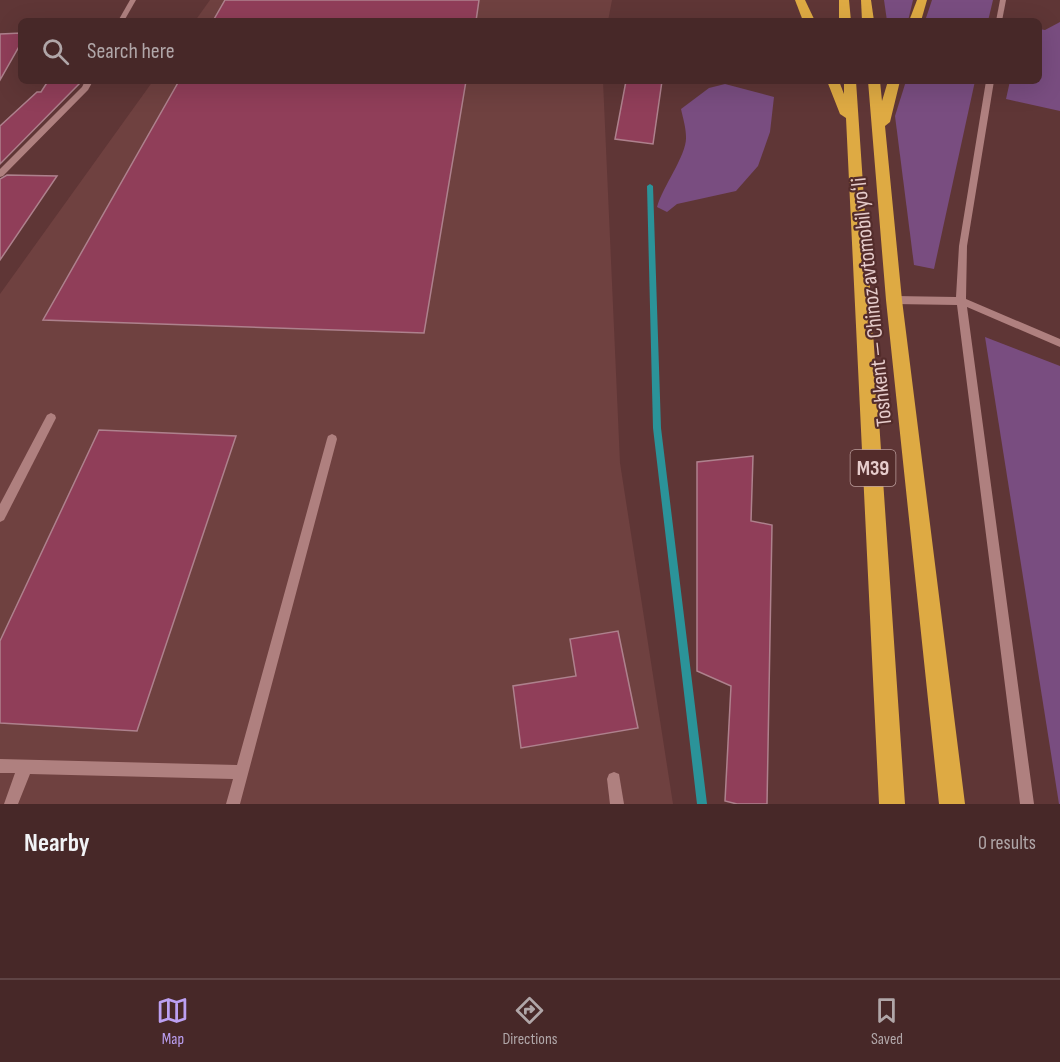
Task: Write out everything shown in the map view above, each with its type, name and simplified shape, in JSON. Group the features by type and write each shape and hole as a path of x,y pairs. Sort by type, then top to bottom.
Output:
{"highway":[{"path":"800,0 808,18"},
{"path":"844,0 845,18"},
{"path":"866,0 868,18"},
{"path":"916,18 922,0"},
{"path":"834,84 854,132"},
{"name":"Toshkent — Chinoz avtomobil yoʻli","path":"850,84 892,804"},
{"name":"Toshkent — Chinoz avtomobil yoʻli","path":"874,84 894,300 951,804"},
{"path":"879,138 893,84"}],"street":[{"path":"123,18 133,0"},
{"path":"1000,18 1003,0"},
{"path":"0,174 87,84"},
{"path":"990,84 963,246 961,301 1027,804"},
{"path":"894,300 961,301 1060,343"},
{"path":"0,516 51,418"},
{"path":"233,804 332,439"},
{"path":"0,766 242,772"},
{"path":"11,804 25,766"},
{"path":"614,778 617,804"}],"shaded area":[{"path":"210,0 612,0 609,18 197,18"},
{"path":"884,0 913,0 909,18 887,18"},
{"path":"932,0 993,0 989,18 926,18"},
{"path":"1060,22 1060,111 1006,99 1009,84 1042,84 1042,30"},
{"path":"151,84 603,84 620,463 673,804 0,804 0,294"},
{"path":"725,84 774,97 770,132 758,166 736,191 677,204 667,212 657,207 683,153 686,130 681,109 709,88"},
{"path":"905,84 974,84 934,269 914,265 895,116"},
{"path":"985,337 1060,366 1060,804 1059,804"}],"building":[{"path":"225,0 479,0 476,18 215,18"},
{"path":"18,33 18,48 0,80 0,34"},
{"path":"46,84 79,84 0,164 0,126 37,92 41,92"},
{"path":"177,84 466,84 424,333 43,320"},
{"path":"625,84 662,84 653,144 615,139"},
{"path":"7,175 57,176 0,260 0,179"},
{"path":"99,430 236,436 137,731 0,723 0,641"},
{"path":"753,456 751,521 772,525 767,804 737,804 725,801 731,686 697,671 697,462"},
{"path":"618,631 638,728 521,748 513,686 576,676 570,639"}],"waterway":[{"path":"650,186 657,428 702,804"}]}
